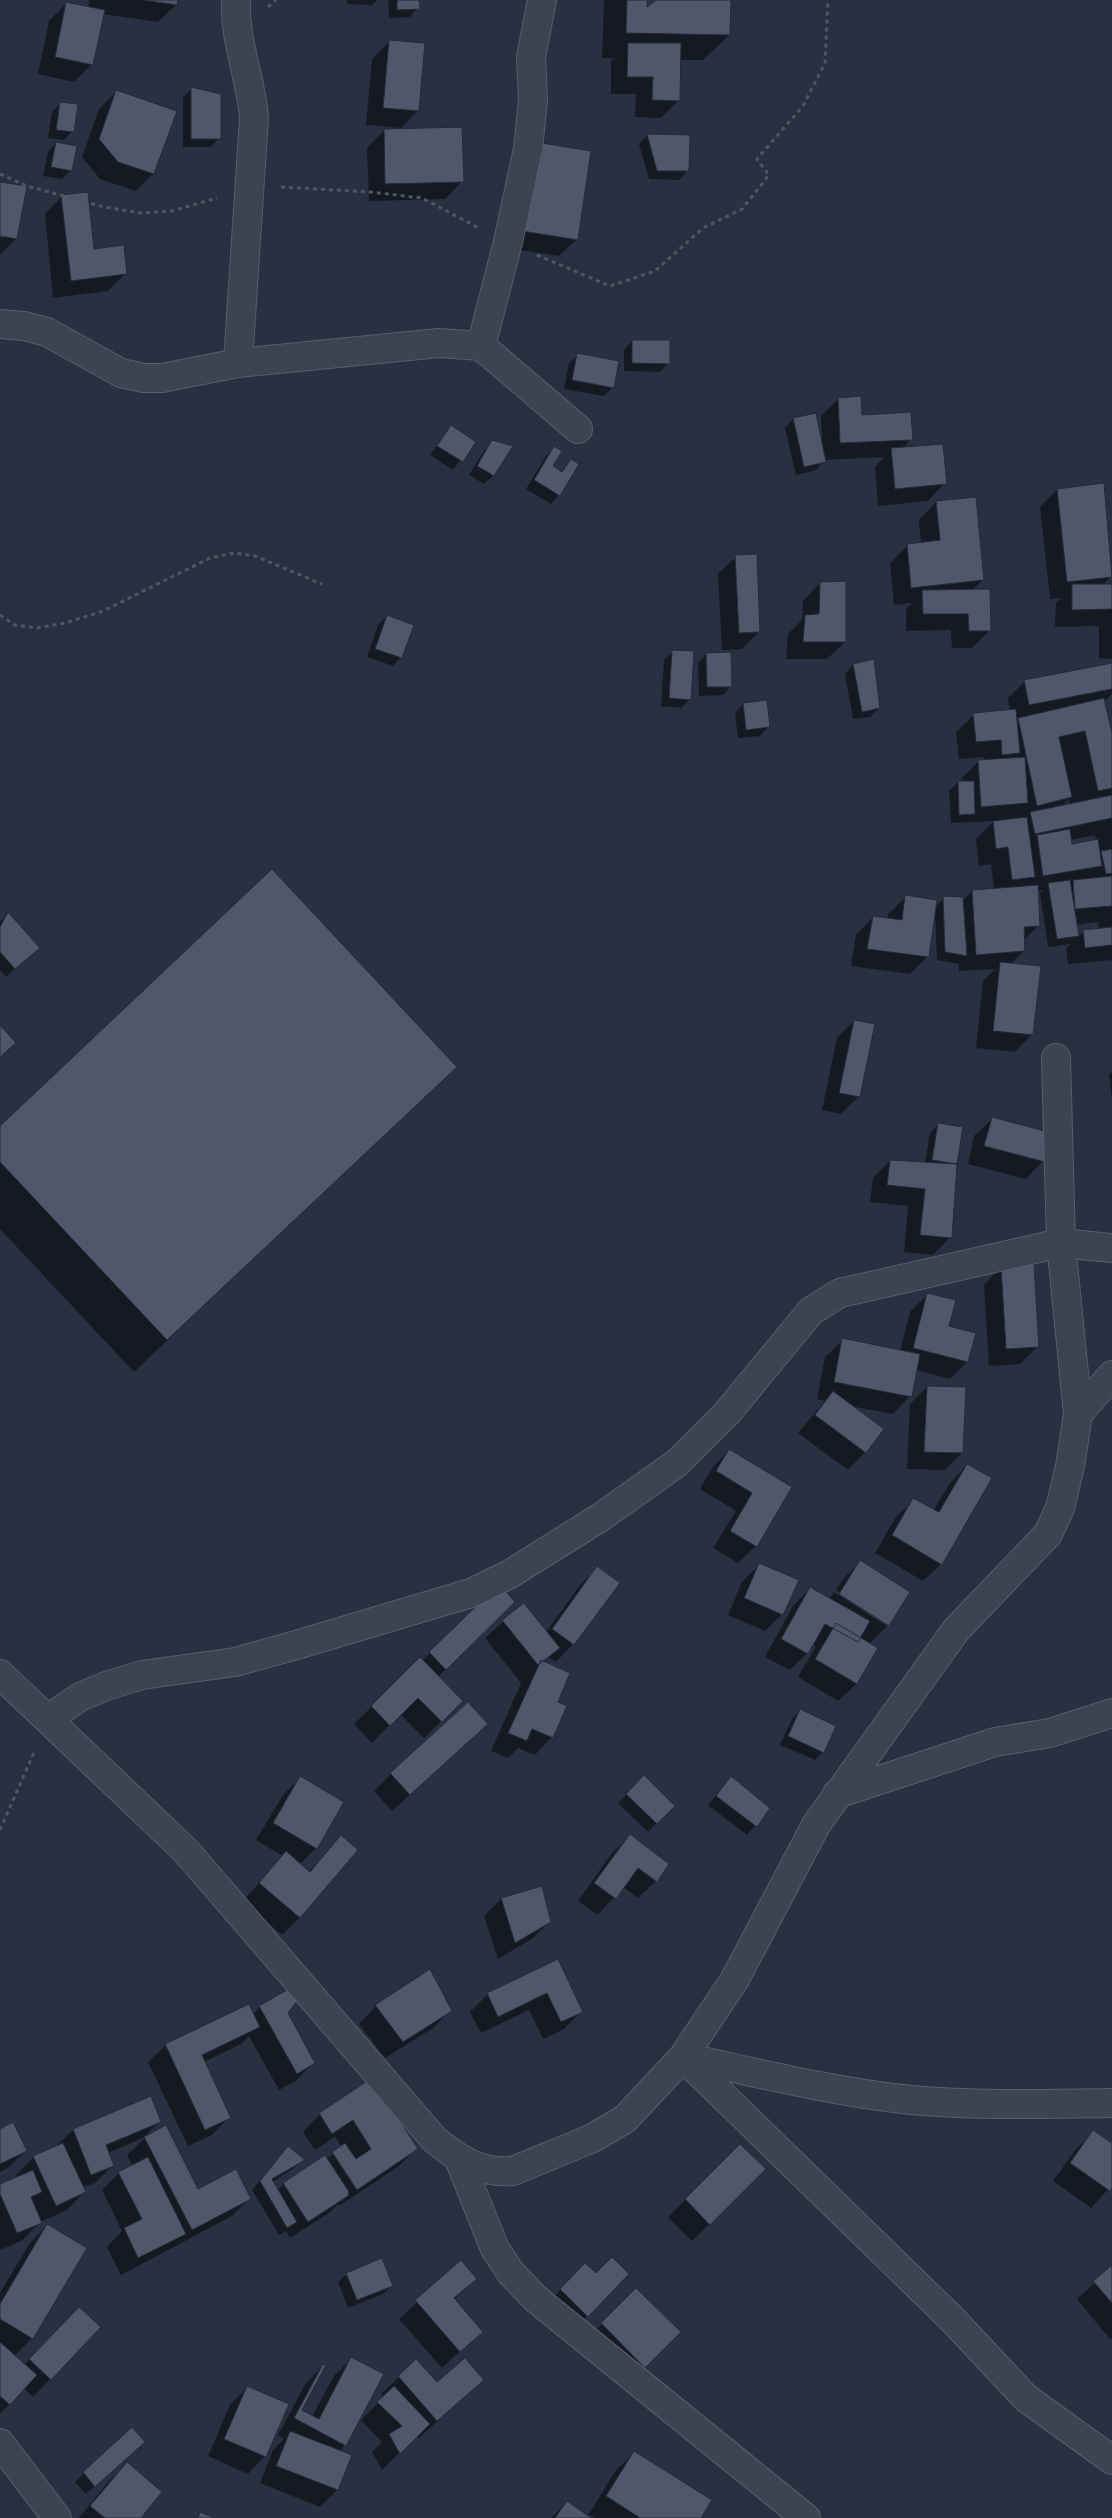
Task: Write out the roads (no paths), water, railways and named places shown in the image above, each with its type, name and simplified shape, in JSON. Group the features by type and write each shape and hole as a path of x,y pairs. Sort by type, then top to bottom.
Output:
{"street":[{"path":"236,0 238,34 252,92 254,118 248,186 238,364"},
{"path":"481,346 508,242 528,149 533,100 531,57 542,0"},
{"path":"0,324 24,326 47,332 120,373 144,378 162,378 238,364 439,343 481,346 578,429"},
{"path":"0,1674 186,1851 434,2139 459,2159 484,2169 501,2172 513,2171 593,2138 625,2118 683,2057 735,1979 816,1824 956,1630 1048,1534 1060,1508 1070,1466 1078,1414 1061,1243 1056,1058"},
{"path":"48,1718 80,1697 124,1680 142,1675 235,1662 423,1610 471,1593 510,1574 601,1517 677,1463 728,1413 811,1311 840,1293 1061,1243 1112,1248"},
{"path":"1078,1414 1112,1375"},
{"path":"838,1794 995,1742 1050,1733 1112,1712"},
{"path":"683,2057 813,2085 911,2100 1025,2105 1112,2103"},
{"path":"683,2057 952,2319 1026,2398 1112,2460"},
{"path":"459,2159 495,2249 511,2273 536,2299 806,2518"},
{"path":"0,2443 57,2518"}]}
